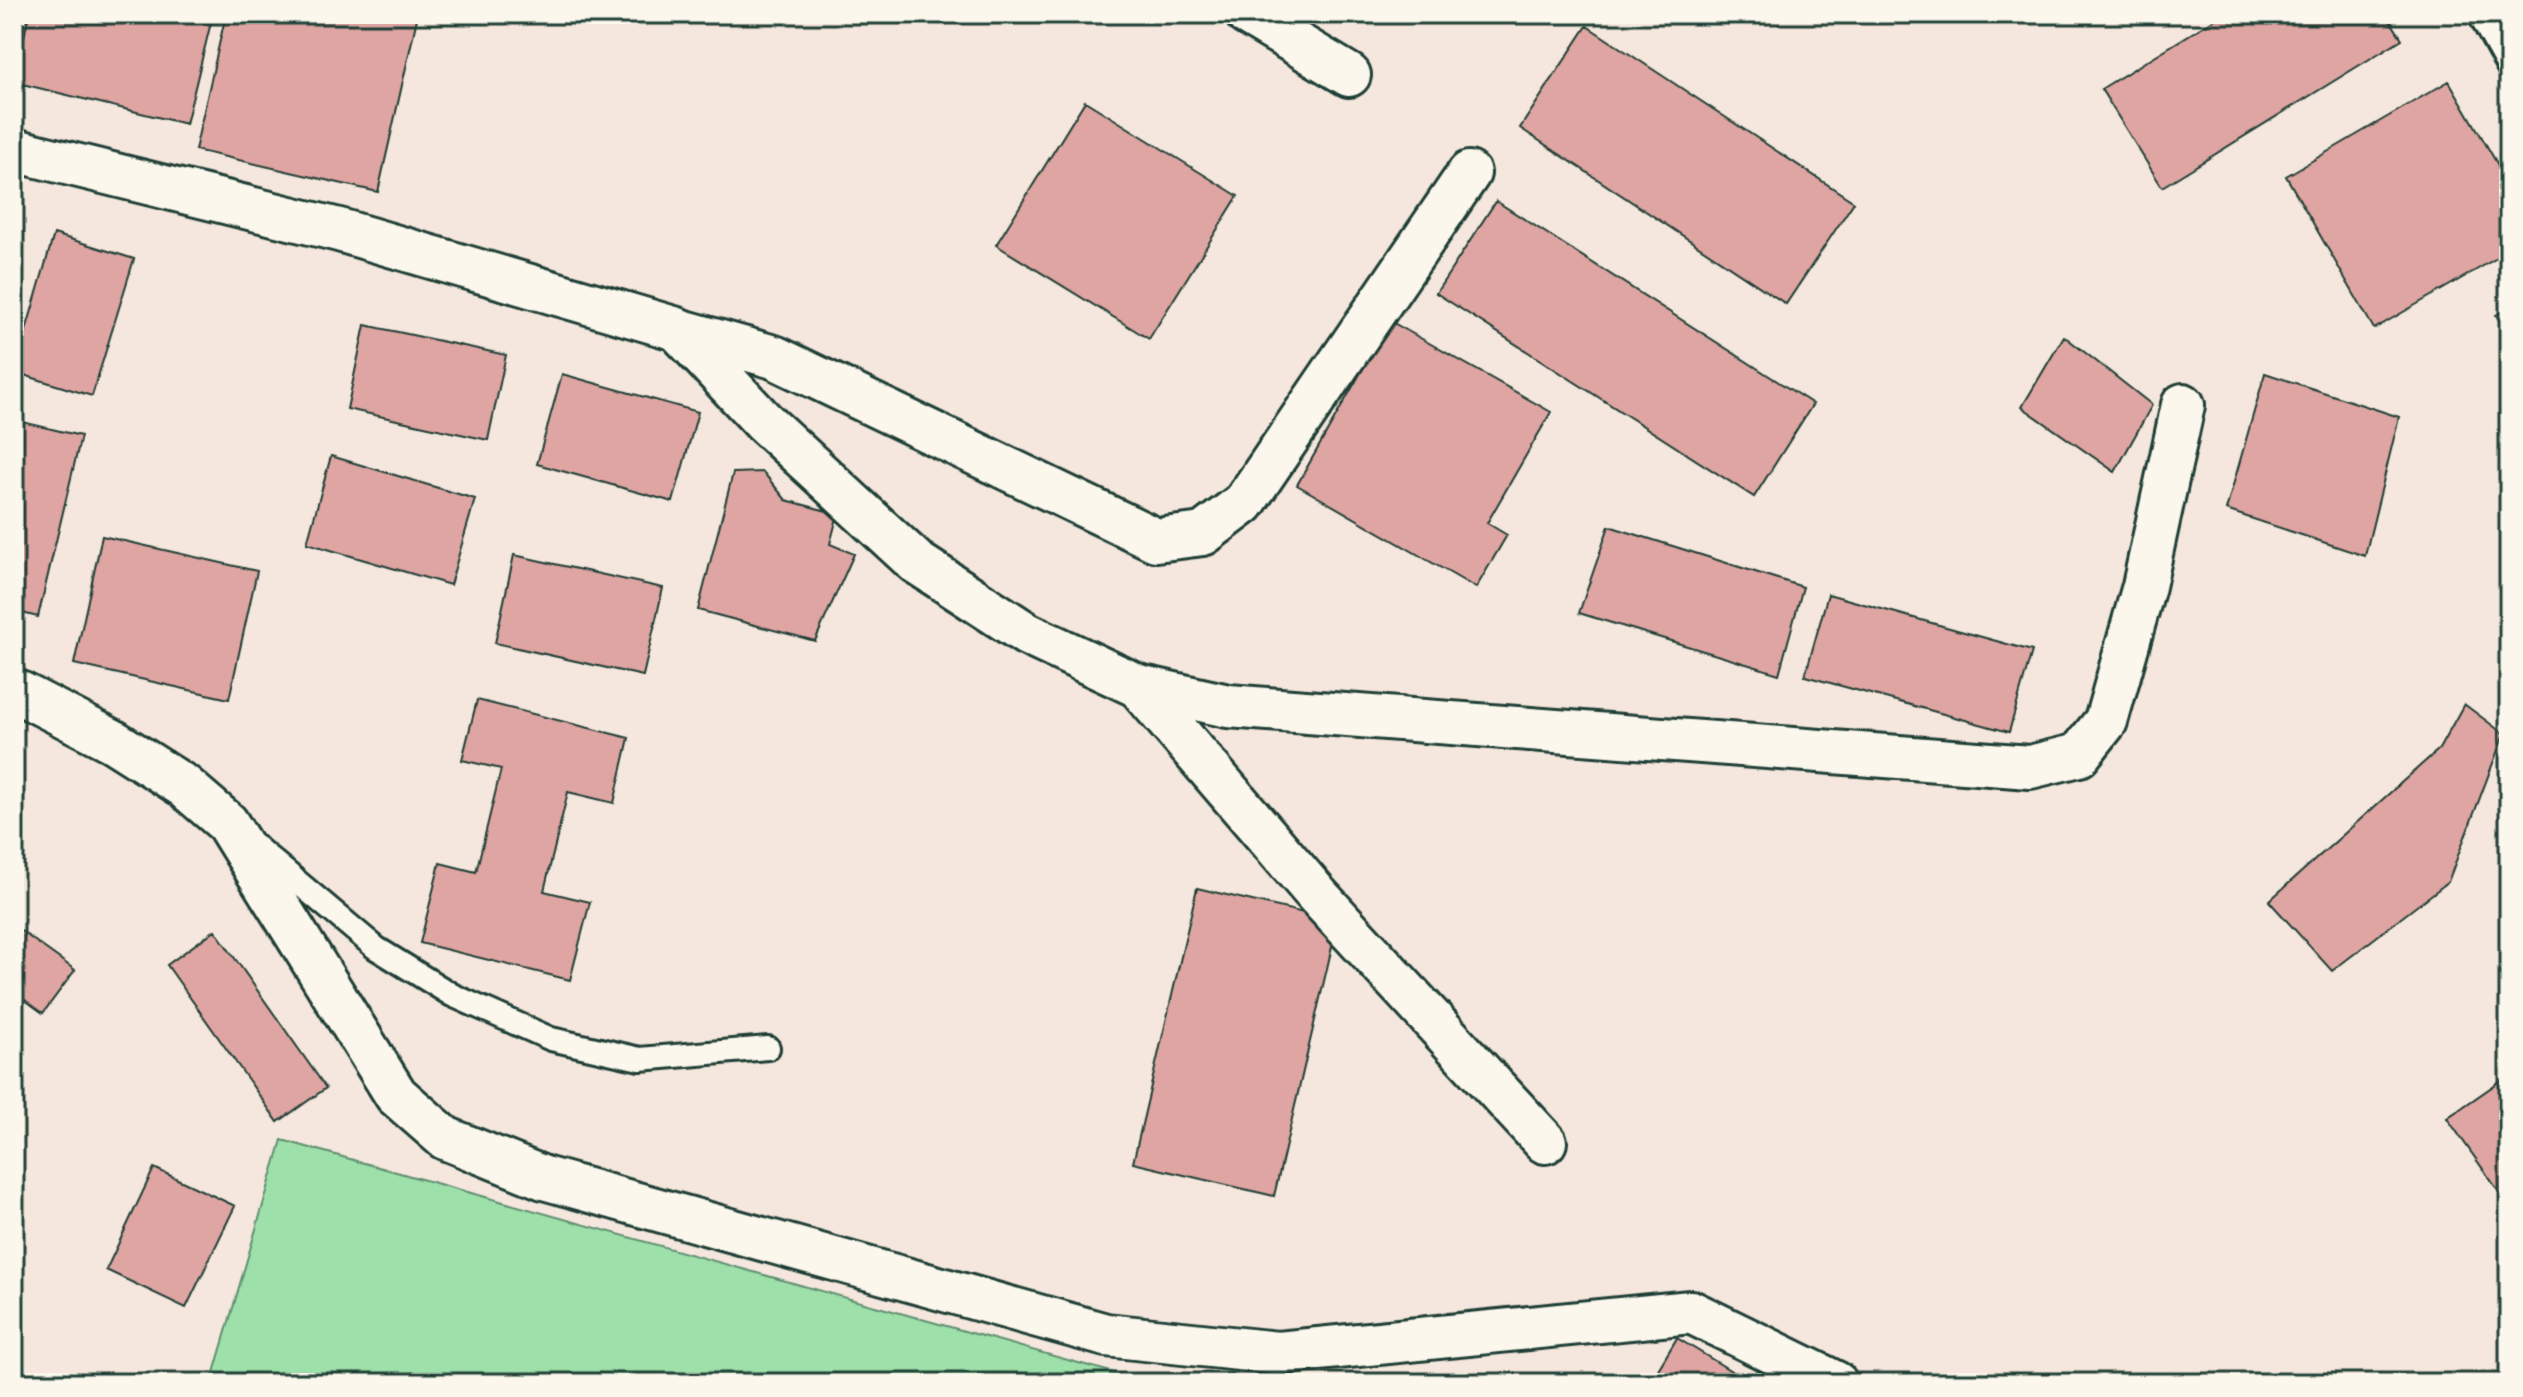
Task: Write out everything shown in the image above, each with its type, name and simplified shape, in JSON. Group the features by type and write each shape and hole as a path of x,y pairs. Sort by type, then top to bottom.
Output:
{"street":[{"path":"1247,14 1349,75"},
{"path":"14,150 339,230 774,357 1156,540 1203,534 1244,503 1469,173"},
{"path":"677,329 763,421 916,562 1027,634 1138,686 1228,706 2030,767 2079,755 2106,721 2144,586 2183,405"},
{"path":"1138,686 1318,896 1545,1142"},
{"path":"14,690 125,749 184,786 227,823 396,1095 445,1138 544,1178 1106,1335 1278,1353 1691,1312 1836,1383"}],"lane":[{"path":"2479,14 2509,68"},
{"path":"227,823 376,948 452,995 551,1039 640,1059 768,1048"}],"green space":[{"path":"282,1140 1150,1383 211,1383"}],"building":[{"path":"29,14 213,14 186,124 14,82"},
{"path":"226,14 418,14 378,192 195,150"},
{"path":"2223,14 2386,14 2402,39 2162,187 2101,89"},
{"path":"1587,26 1854,202 1786,304 1520,128"},
{"path":"2449,81 2509,184 2509,251 2374,329 2286,176"},
{"path":"1085,101 1238,196 1149,339 996,245"},
{"path":"1496,201 1813,404 1754,497 1436,293"},
{"path":"54,234 134,259 92,396 14,372"},
{"path":"2509,307 2509,336 2496,315"},
{"path":"1390,321 1551,412 1487,523 1507,535 1476,588 1297,485"},
{"path":"365,325 506,355 488,440 347,409"},
{"path":"2064,336 2152,405 2115,472 2022,407"},
{"path":"2265,373 2399,417 2365,556 2226,510"},
{"path":"562,374 698,412 673,502 537,464"},
{"path":"14,420 81,436 38,617 14,611"},
{"path":"331,456 475,499 450,585 307,543"},
{"path":"763,472 786,500 838,514 830,544 854,554 815,641 698,610 733,473"},
{"path":"1609,526 1803,587 1779,674 1579,613"},
{"path":"102,536 257,571 229,699 74,664"},
{"path":"514,555 663,588 643,676 495,643"},
{"path":"1828,594 2032,651 2009,732 1805,676"},
{"path":"477,700 629,738 614,803 568,792 544,891 590,902 570,980 420,943 440,863 476,872 501,769 462,760"},
{"path":"2464,704 2504,734 2448,882 2332,971 2269,901 2439,749"},
{"path":"1197,888 1338,921 1274,1196 1133,1163"},
{"path":"14,926 75,970 43,1013 14,992"},
{"path":"215,930 326,1088 278,1122 167,965"},
{"path":"2509,1075 2509,1206 2447,1118"},
{"path":"154,1168 235,1206 186,1308 106,1270"},
{"path":"1677,1338 1751,1383 1650,1383"}]}
